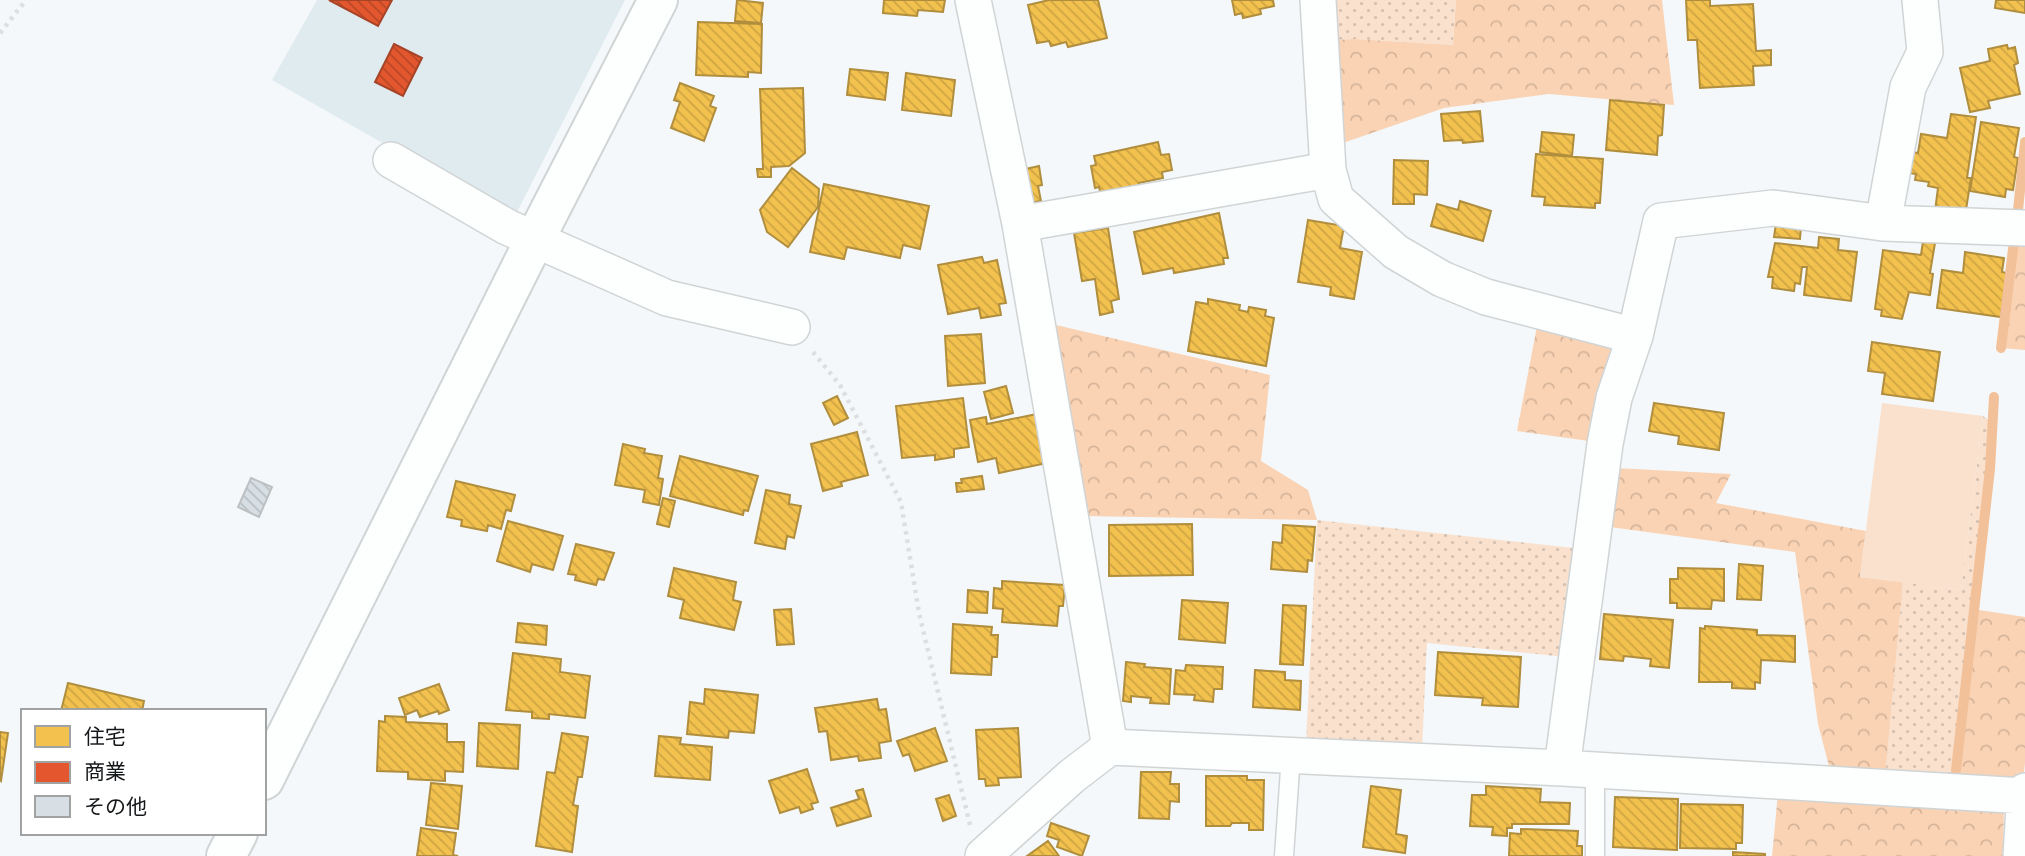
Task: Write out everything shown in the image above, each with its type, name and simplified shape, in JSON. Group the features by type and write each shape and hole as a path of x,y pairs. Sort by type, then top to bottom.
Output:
{"street":[{"path":"266,776 657,0"},
{"path":"973,0 1020,225 1110,747"},
{"path":"1318,0 1328,170 1336,199 1396,252 1442,279 1486,297 1635,336"},
{"path":"1883,223 1908,87 1925,52 1920,0"},
{"path":"391,160 507,227 667,298 792,327"},
{"path":"1020,225 1328,170"},
{"path":"1578,769 1605,444 1614,397 1635,336 1661,221 1773,208 1883,223 2025,228"},
{"path":"978,846 1110,747 2024,794 2021,856"},
{"path":"226,856 237,835"}],"lane":[{"path":"1284,856 1291,755"},
{"path":"1578,769 1595,856"}],"path":[{"path":"0,33 26,0"},
{"path":"792,327 840,385 901,502 919,613 942,716 978,846"}],"shaded area":[{"path":"317,0 625,0 514,218 272,80"},
{"path":"1328,0 1456,0 1453,45 1332,40"},
{"path":"1882,403 1983,416 1961,590 1860,577"},
{"path":"1983,416 1991,422 1990,469 1956,775 1886,769 1903,582 1961,590"},
{"path":"1317,520 1583,549 1566,657 1427,643 1422,748 1306,743"}],"green space":[{"path":"1456,0 1662,0 1674,105 1549,94 1444,108 1337,145 1332,40 1453,45"},
{"path":"2014,241 2025,241 2025,350 2001,348"},
{"path":"1538,321 1611,340 1620,354 1596,442 1517,431"},
{"path":"1056,325 1270,375 1261,461 1308,490 1317,520 1082,516"},
{"path":"1615,468 1731,474 1716,503 1866,531 1860,577 1903,582 1886,769 1829,766 1818,724 1795,552 1610,527"},
{"path":"1973,609 2025,617 2023,780 1956,775"},
{"path":"1778,793 2004,802 2003,856 1772,856"}],"building: 住宅":[{"path":"737,0 763,3 761,23 735,21"},
{"path":"884,0 945,0 943,12 918,10 917,16 883,13"},
{"path":"1049,0 1098,0 1107,38 1068,47 1066,42 1051,46 1049,41 1037,43 1028,5"},
{"path":"1232,0 1273,0 1274,6 1260,9 1261,14 1243,18 1242,13 1235,15"},
{"path":"1686,0 1710,0 1710,6 1753,4 1756,51 1771,50 1771,65 1753,66 1754,85 1700,88 1697,40 1688,40"},
{"path":"1996,0 2025,0 2025,13 1995,8"},
{"path":"698,22 762,24 761,73 748,72 748,77 696,75"},
{"path":"2007,45 2008,49 2015,47 2018,63 2014,65 2020,94 1988,101 1990,108 1970,112 1960,68 1990,61 1988,49"},
{"path":"850,69 888,73 885,100 847,95"},
{"path":"906,73 955,80 951,116 902,110"},
{"path":"680,83 714,96 710,106 716,108 704,141 671,128 680,102 674,100"},
{"path":"803,88 805,153 789,166 771,167 771,177 758,177 757,169 763,169 760,89"},
{"path":"1610,100 1664,105 1662,135 1658,136 1657,155 1606,150"},
{"path":"1480,111 1483,141 1444,141 1441,114"},
{"path":"1951,114 1976,117 1967,178 1971,178 1965,216 1935,211 1938,188 1928,186 1929,182 1915,180 1916,174 1908,173 1912,152 1918,153 1921,134 1947,138"},
{"path":"1981,122 2019,128 2014,157 2018,158 2013,190 2006,189 2005,197 1970,191"},
{"path":"1542,132 1574,135 1572,156 1540,152"},
{"path":"1158,142 1161,155 1169,154 1172,170 1162,172 1163,178 1101,195 1099,187 1095,188 1091,166 1096,165 1094,156"},
{"path":"1536,154 1603,159 1600,203 1595,203 1595,208 1544,205 1545,197 1532,196"},
{"path":"1394,160 1428,161 1427,195 1414,194 1414,204 1393,204"},
{"path":"1039,166 1042,185 1038,186 1041,201 1029,203 1021,170"},
{"path":"792,168 819,189 818,207 788,247 767,232 760,210"},
{"path":"824,184 929,206 920,249 903,245 900,258 847,247 844,259 810,252"},
{"path":"1460,201 1491,211 1483,241 1431,226 1437,204 1458,210"},
{"path":"1219,213 1228,258 1223,258 1224,264 1174,273 1173,268 1143,274 1134,232"},
{"path":"1308,220 1344,226 1340,248 1362,252 1354,299 1330,295 1331,287 1298,282"},
{"path":"1776,223 1801,226 1800,239 1774,237"},
{"path":"1108,228 1119,299 1111,301 1113,312 1100,315 1095,279 1082,281 1074,233"},
{"path":"1819,237 1839,239 1838,250 1857,252 1851,301 1804,295 1807,267 1802,267 1800,284 1795,283 1794,291 1772,288 1773,277 1768,277 1775,243 1818,248"},
{"path":"1923,241 1935,243 1930,273 1933,274 1930,295 1909,292 1902,319 1881,316 1882,310 1875,309 1883,250 1921,255"},
{"path":"1965,252 2004,258 2002,272 2007,273 2001,317 1937,308 1942,270 1963,273"},
{"path":"982,257 984,263 997,260 1006,303 999,304 1001,315 981,318 979,308 948,314 938,265"},
{"path":"1208,299 1240,305 1239,310 1248,312 1249,307 1266,310 1265,316 1274,318 1266,366 1188,351 1196,302 1208,304"},
{"path":"981,334 985,383 948,386 945,336"},
{"path":"1872,342 1940,352 1933,401 1882,394 1885,373 1868,371"},
{"path":"1006,386 1013,413 991,419 984,392"},
{"path":"837,396 848,418 834,425 823,403"},
{"path":"963,398 969,447 954,449 954,457 935,460 935,455 902,458 896,406"},
{"path":"1654,403 1724,413 1719,450 1678,444 1679,436 1649,431"},
{"path":"1037,414 1047,463 999,473 996,458 978,462 970,420 986,417 987,424"},
{"path":"857,432 868,475 841,482 842,486 823,491 811,444"},
{"path":"623,444 645,449 644,453 662,456 658,478 663,479 659,505 643,502 645,490 615,485"},
{"path":"680,456 758,476 748,511 744,510 743,515 670,496"},
{"path":"982,476 984,489 957,492 956,483 962,483 961,479"},
{"path":"456,481 515,495 511,511 506,510 501,529 488,525 487,531 461,526 462,520 447,517"},
{"path":"766,490 790,495 789,504 801,506 794,538 787,536 785,549 755,543"},
{"path":"663,498 675,501 669,527 657,524"},
{"path":"508,521 563,536 553,570 532,564 530,572 497,561"},
{"path":"1192,524 1193,575 1109,576 1109,525"},
{"path":"1283,525 1315,527 1312,561 1308,560 1307,572 1271,569 1273,542 1282,543"},
{"path":"576,544 614,553 604,580 598,579 596,585 575,580 576,575 568,574"},
{"path":"1739,564 1763,566 1761,600 1737,599"},
{"path":"674,568 736,582 733,600 741,602 734,630 680,618 684,600 668,596"},
{"path":"1678,568 1724,569 1724,601 1712,600 1711,609 1677,608 1677,603 1670,603 1670,579 1678,579"},
{"path":"1002,581 1065,585 1057,626 1002,622 1003,609 993,608 994,588 1002,589"},
{"path":"968,590 988,592 987,613 967,612"},
{"path":"1182,600 1228,603 1225,643 1179,639"},
{"path":"1283,605 1306,606 1303,665 1280,664"},
{"path":"791,609 794,644 777,645 774,610"},
{"path":"1604,614 1673,620 1669,668 1650,666 1651,659 1624,656 1623,661 1600,659"},
{"path":"518,623 547,626 546,645 516,642"},
{"path":"953,624 992,627 991,635 998,635 997,657 992,657 991,675 951,673"},
{"path":"1705,626 1757,630 1757,635 1795,636 1795,662 1761,660 1760,683 1755,682 1755,689 1732,688 1732,682 1699,682 1700,628 1705,629"},
{"path":"1438,652 1521,657 1518,707 1482,705 1483,698 1435,695"},
{"path":"513,653 561,659 560,672 590,676 585,718 549,714 549,719 532,718 532,712 506,710"},
{"path":"1126,662 1145,664 1144,667 1171,669 1169,704 1150,703 1151,698 1131,696 1131,702 1123,701"},
{"path":"1186,665 1223,667 1222,689 1214,689 1213,702 1194,700 1195,695 1174,694 1176,670 1185,671"},
{"path":"1255,670 1285,672 1285,680 1301,681 1300,710 1253,707"},
{"path":"68,683 144,701 142,709 62,709"},
{"path":"439,684 449,710 420,717 417,710 405,715 399,698"},
{"path":"705,689 758,695 754,733 729,731 728,738 687,734 690,702 704,704"},
{"path":"877,699 879,710 886,709 891,741 879,743 881,758 859,761 858,756 831,760 827,731 819,732 815,708"},
{"path":"385,716 406,717 406,722 447,724 447,742 464,742 463,772 445,771 445,781 408,779 408,772 377,771 379,721 385,722"},
{"path":"479,723 520,725 518,769 477,766"},
{"path":"935,728 947,761 915,771 909,754 903,756 897,741"},
{"path":"1018,728 1021,777 998,778 999,785 986,786 985,779 979,779 976,730"},
{"path":"0,732 8,733 1,781 0,780"},
{"path":"562,733 588,737 582,777 578,777 573,805 578,806 572,852 536,846 547,772 555,773"},
{"path":"659,736 681,738 680,744 712,747 710,780 655,776"},
{"path":"807,769 818,802 811,804 813,809 801,813 799,807 780,813 769,781"},
{"path":"1141,772 1171,772 1170,784 1179,784 1179,802 1170,801 1169,819 1139,818"},
{"path":"1206,776 1247,776 1247,780 1264,780 1263,830 1249,830 1249,823 1206,826"},
{"path":"431,783 462,786 458,829 426,825"},
{"path":"1371,786 1401,790 1396,834 1407,836 1405,853 1363,847"},
{"path":"1486,786 1541,789 1540,802 1570,803 1569,824 1512,824 1512,828 1507,828 1507,836 1492,835 1493,827 1470,826 1472,795 1486,795"},
{"path":"863,789 871,816 837,826 831,808 859,799 856,791"},
{"path":"949,795 956,816 943,821 936,799"},
{"path":"1615,797 1678,799 1677,850 1613,847"},
{"path":"1681,804 1743,805 1742,843 1736,843 1736,849 1680,848"},
{"path":"1051,823 1089,836 1082,856 1057,847 1059,840 1047,836"},
{"path":"421,828 456,833 453,855 458,856 417,856"},
{"path":"1521,829 1578,831 1577,846 1582,846 1582,856 1509,856 1510,833 1521,834"},
{"path":"1048,841 1059,856 1027,856"},
{"path":"1733,852 1765,854 1765,856 1733,856"}],"building: 商業":[{"path":"329,0 392,0 378,26"},
{"path":"394,44 422,58 403,96 375,82"}],"building: その他":[{"path":"251,478 272,487 259,517 238,507"}],"waterway":[{"path":"2017,220 2025,142"},
{"path":"2001,348 2014,241"},
{"path":"1956,770 1990,469 1994,397"}]}
